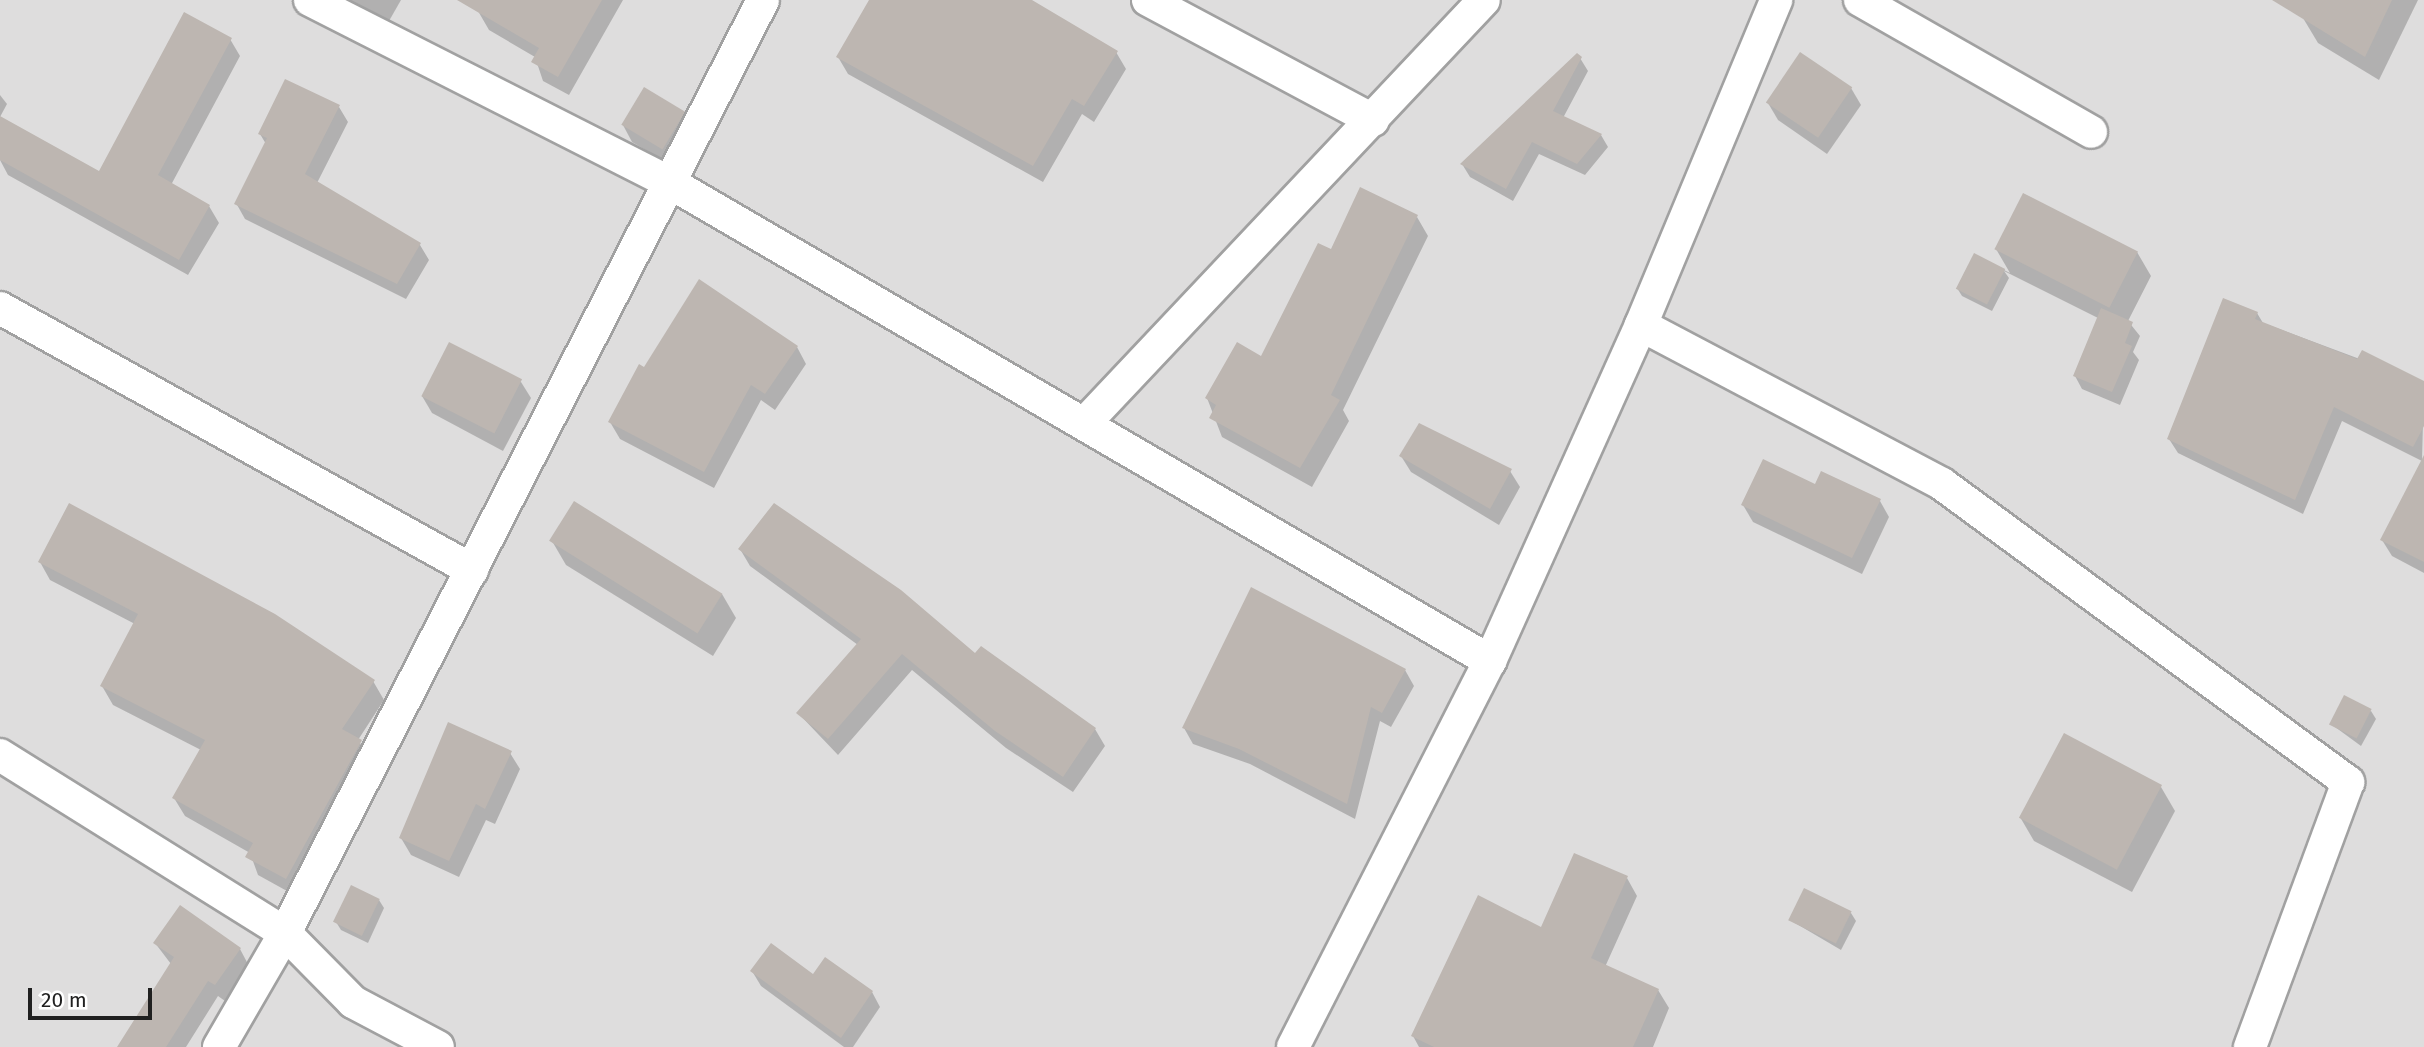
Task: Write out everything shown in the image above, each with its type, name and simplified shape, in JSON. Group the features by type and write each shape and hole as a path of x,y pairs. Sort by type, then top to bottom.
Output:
{"street":[{"path":"310,0 667,181 1490,661"},
{"path":"219,1047 285,933 472,570 667,181 763,0"},
{"path":"1148,0 1373,120"},
{"path":"1085,423 1484,0"},
{"path":"1293,1047 1490,661 1641,325 1776,0"},
{"path":"1860,0 2091,132"},
{"path":"0,309 472,570"},
{"path":"1641,325 1942,484 2348,782 2250,1047"},
{"path":"0,755 285,933 352,1002 439,1047"}],"shaded area":[{"path":"0,0 2424,0 2424,1047 0,1047"}],"building":[{"path":"457,0 602,0 558,77 531,62 539,48"},
{"path":"869,0 1032,0 1118,51 1084,106 1072,99 1033,166 836,57"},
{"path":"2272,0 2392,0 2365,57"},
{"path":"184,12 232,38 158,175 210,205 179,260 0,160 0,116 99,171"},
{"path":"1800,52 1852,87 1818,138 1766,103"},
{"path":"1577,53 1582,57 1553,111 1602,134 1577,164 1532,142 1506,189 1460,164"},
{"path":"285,79 340,105 305,174 421,243 397,284 234,204 267,138 258,134"},
{"path":"644,87 685,112 662,149 621,125"},
{"path":"1360,187 1418,215 1331,395 1340,400 1300,468 1209,418 1216,405 1205,398 1237,342 1261,356 1318,243 1331,249"},
{"path":"2023,193 2138,252 2109,308 1994,249"},
{"path":"1974,253 2005,269 1987,305 1956,289"},
{"path":"699,279 798,346 765,394 751,385 704,472 608,422 639,364 644,367"},
{"path":"2223,298 2258,312 2255,319 2357,359 2362,350 2424,381 2424,426 2413,447 2334,407 2295,500 2167,439"},
{"path":"2101,308 2133,322 2125,343 2132,346 2112,392 2073,376"},
{"path":"449,342 522,379 494,434 421,396"},
{"path":"1419,423 1512,469 1490,509 1399,456"},
{"path":"2424,455 2424,562 2380,540"},
{"path":"1763,459 1815,484 1821,471 1881,499 1852,558 1741,505"},
{"path":"574,501 722,594 698,634 549,541"},
{"path":"69,503 275,614 375,680 342,729 362,740 286,879 245,857 253,843 172,798 205,740 100,686 138,614 38,562"},
{"path":"774,503 901,590 975,653 981,646 1096,728 1063,777 995,731 902,654 828,739 796,713 861,639 738,549"},
{"path":"1251,587 1406,669 1382,713 1371,707 1347,804 1239,749 1182,728"},
{"path":"2344,695 2372,709 2357,738 2329,724"},
{"path":"448,722 512,751 485,809 476,804 449,861 399,838"},
{"path":"2064,733 2162,785 2117,870 2019,818"},
{"path":"1574,853 1628,876 1591,958 1659,989 1633,1047 1434,1047 1411,1036 1478,895 1541,927"},
{"path":"351,885 380,899 362,936 333,922"},
{"path":"1804,888 1852,911 1836,944 1788,920"},
{"path":"180,905 241,948 215,985 208,981 166,1047 117,1047 174,957 153,943"},
{"path":"771,943 813,974 825,957 873,991 841,1038 750,971"}]}
